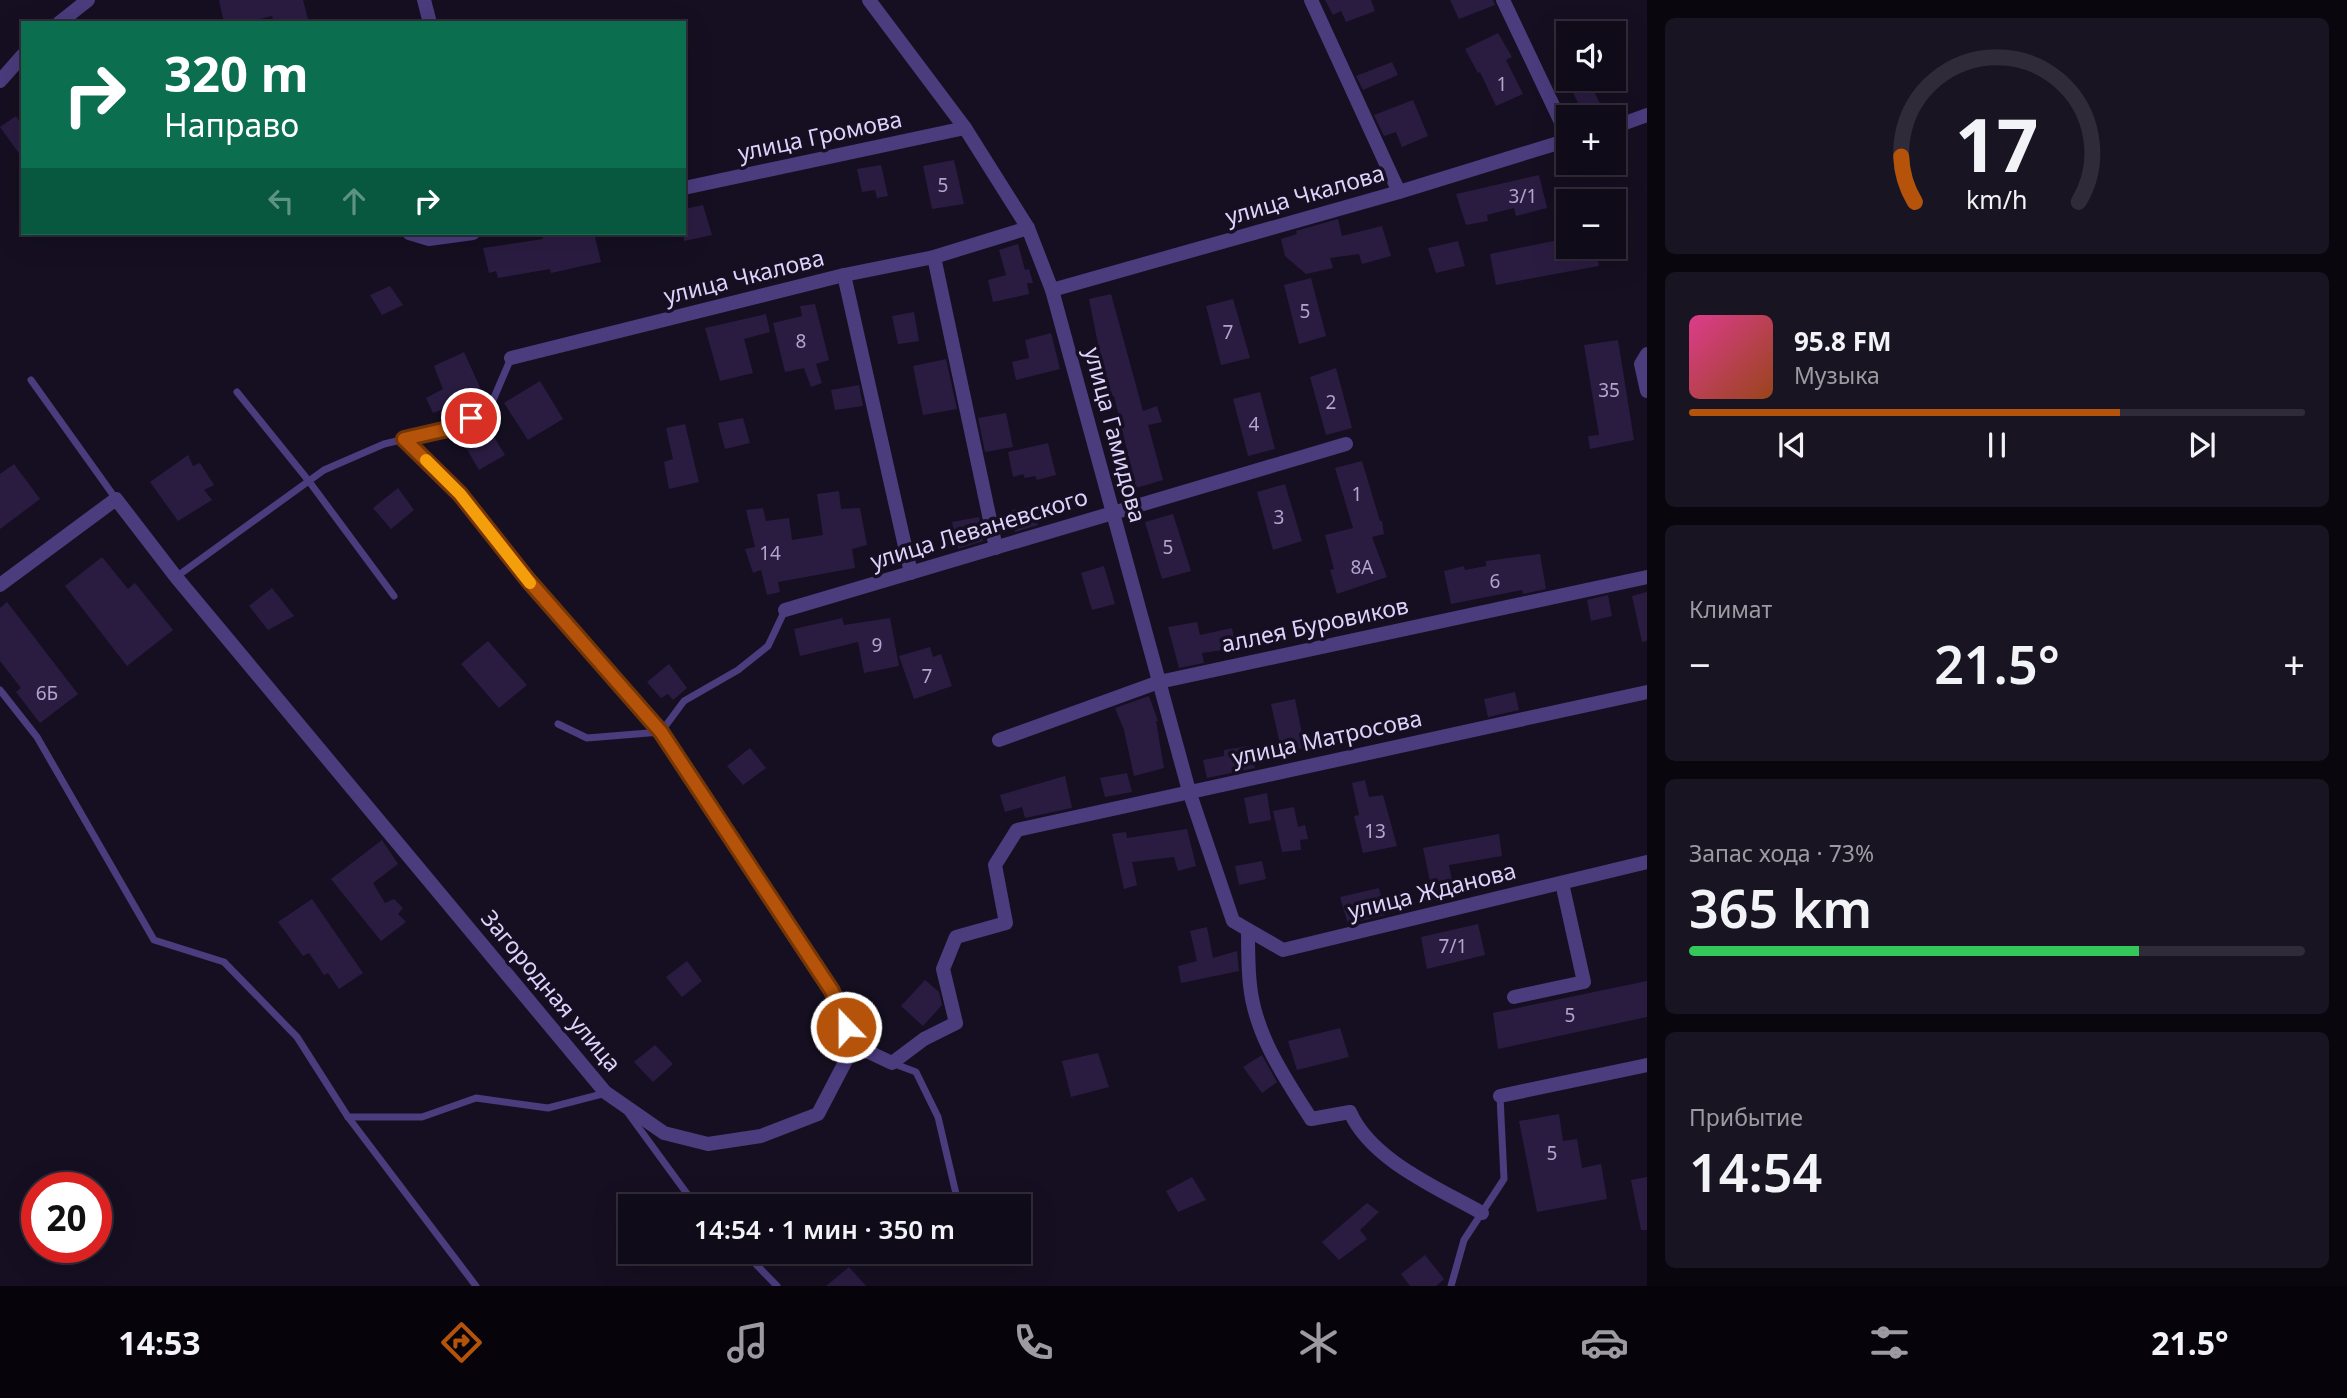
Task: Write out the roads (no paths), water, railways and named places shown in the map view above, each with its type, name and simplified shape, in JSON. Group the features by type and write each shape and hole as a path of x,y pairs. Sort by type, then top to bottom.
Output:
{"street":[{"path":"62,21 88,0"},
{"path":"424,0 429,21"},
{"name":"улица Гамидова","path":"869,0 965,128 1028,228 1052,290 1189,791 1233,921"},
{"path":"1311,0 1399,192"},
{"path":"1503,0 1556,113"},
{"path":"0,80 21,57"},
{"path":"1626,123 1647,115"},
{"name":"улица Громова","path":"686,188 965,128"},
{"name":"улица Чкалова","path":"1052,290 1399,192 1556,143"},
{"name":"улица Чкалова","path":"511,358 844,275 934,257 1028,228"},
{"path":"416,235 429,239 458,235"},
{"path":"934,257 996,548"},
{"path":"844,275 912,573"},
{"path":"1647,354 1641,364 1647,391"},
{"name":"улица Леваневского","path":"785,610 1346,444"},
{"path":"0,585 116,499"},
{"name":"Загородная улица","path":"116,499 176,577 605,1092 664,1133 708,1144 761,1136 818,1114 853,1045"},
{"name":"аллея Буровиков","path":"999,740 1159,682 1647,577"},
{"name":"улица Матросова","path":"892,1063 924,1039 956,1023 943,969 956,937 1006,923 995,865 1017,830 1647,692"},
{"name":"улица Жданова","path":"1233,921 1283,950 1647,862"},
{"path":"1514,997 1584,982 1562,883"},
{"path":"1248,930 1250,986 1260,1022 1271,1055 1311,1119 1350,1112 1356,1127 1414,1177 1482,1213"},
{"path":"853,1045 892,1063"},
{"path":"1500,1096 1647,1065"}],"lane":[{"path":"176,577 324,470 384,444 452,428 489,407 511,358"},
{"path":"31,380 116,499"},
{"path":"237,392 308,480 394,596"},
{"path":"404,439 460,494 528,580 661,732 832,991 853,1045"},
{"path":"558,724 587,738 661,732 684,701 738,670 768,646 785,610"},
{"path":"0,690 37,737 154,940 224,962 297,1037 348,1118 476,1286"},
{"path":"892,1063 916,1072 938,1117 956,1194"},
{"path":"348,1118 422,1117 476,1098 548,1108 605,1092 628,1114 687,1194"},
{"path":"1451,1286 1464,1240 1504,1179 1500,1096"},
{"path":"756,1264 777,1286"}]}
